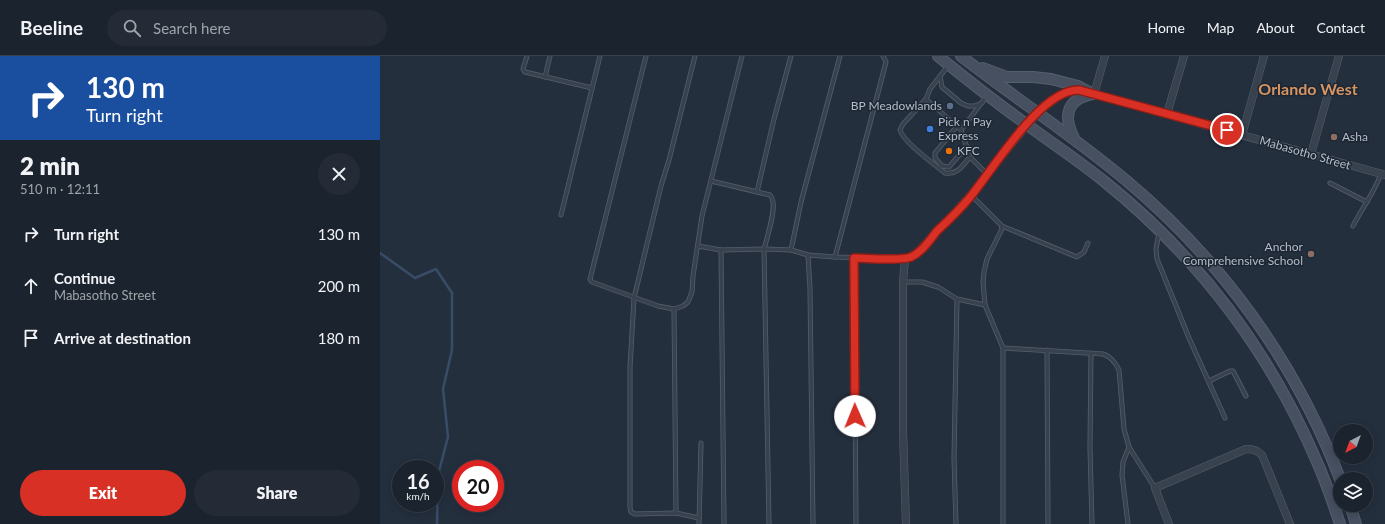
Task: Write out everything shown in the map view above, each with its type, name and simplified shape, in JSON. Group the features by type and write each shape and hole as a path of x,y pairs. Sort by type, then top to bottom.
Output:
{"main road":[{"path":"938,56 984,100 1026,125 1105,182 1173,242 1208,282 1263,357 1303,429 1318,463 1340,524"},
{"path":"965,59 1002,76 1039,77 1051,79 1078,86 1093,93"},
{"path":"965,59 1118,174 1165,214 1204,254 1253,315 1290,373 1320,430 1337,472"},
{"path":"1075,141 1068,125 1067,119 1069,110 1072,104 1082,97 1093,93"},
{"path":"1352,512 1356,524"}],"street":[{"path":"1093,93 1105,56"},
{"path":"1167,114 1184,56"},
{"path":"1242,135 1264,56"},
{"path":"1310,154 1339,56"},
{"name":"Mabasotho Street","path":"905,259 918,253 971,196 1037,113 1054,98 1073,90 1093,93 1383,175"},
{"path":"905,259 903,282 903,430 906,524"},
{"path":"1169,524 1155,488 1246,449 1259,452 1263,458 1290,524"}],"lane":[{"path":"527,56 524,72 592,88"},
{"path":"545,77 550,56"},
{"path":"560,215 600,56"},
{"path":"646,56 590,279 592,282 634,298 658,306 674,309 683,306 691,297 702,216 742,56"},
{"path":"695,56 634,298 630,367 631,510 633,514 676,513 699,518"},
{"path":"757,192 774,119 791,56"},
{"path":"791,250 801,202 840,56"},
{"path":"835,257 886,62 884,56"},
{"path":"949,65 930,89 926,99 903,124 900,130 907,142 945,173 951,174 956,172 970,157"},
{"path":"940,76 942,87 961,103 968,106 975,106 984,100"},
{"path":"926,99 961,130 970,157 987,174"},
{"path":"961,130 984,100"},
{"path":"957,126 935,153 935,158 942,166 949,167 967,146"},
{"path":"1353,226 1383,175"},
{"path":"711,181 770,195 773,199 772,216 764,249 769,524"},
{"path":"1330,182 1367,202"},
{"path":"971,196 1002,226 1077,257 1081,256 1088,243"},
{"path":"1002,226 1002,231 987,259 984,272 984,305 1003,348 1003,524"},
{"path":"1159,231 1156,249 1157,259 1189,338 1225,418"},
{"path":"698,246 721,250 791,250 808,255 905,259"},
{"path":"721,250 724,524"},
{"path":"808,255 810,289 813,524"},
{"path":"854,258 856,524"},
{"path":"903,282 922,282 938,287 956,298 984,305"},
{"path":"956,298 954,458 956,524"},
{"path":"674,309 676,513"},
{"path":"1003,348 1107,355 1118,367 1124,429 1129,446 1133,455 1155,488"},
{"path":"1047,350 1048,524"},
{"path":"1091,353 1090,448 1092,524"},
{"path":"1208,381 1233,371 1246,396"},
{"path":"699,524 701,444"},
{"path":"1128,524 1122,475 1123,462 1129,446"}],"waterway":[{"path":"380,253 415,278 436,269 452,293 452,350 443,389 448,437 438,475 437,524"}],"place":[{"name":"BP Meadowlands","path":"950,106"},
{"name":"Pick n Pay Express","path":"930,129"},
{"name":"Asha","path":"1334,137"},
{"name":"KFC","path":"949,151"},
{"name":"Anchor Comprehensive School","path":"1311,254"}],"district":[{"name":"Orlando West","path":"1308,89"}],"route":[{"path":"855,416 854,258 905,259 918,253 971,196 1026,125 1054,98 1073,90 1079,90 1227,130"}]}
